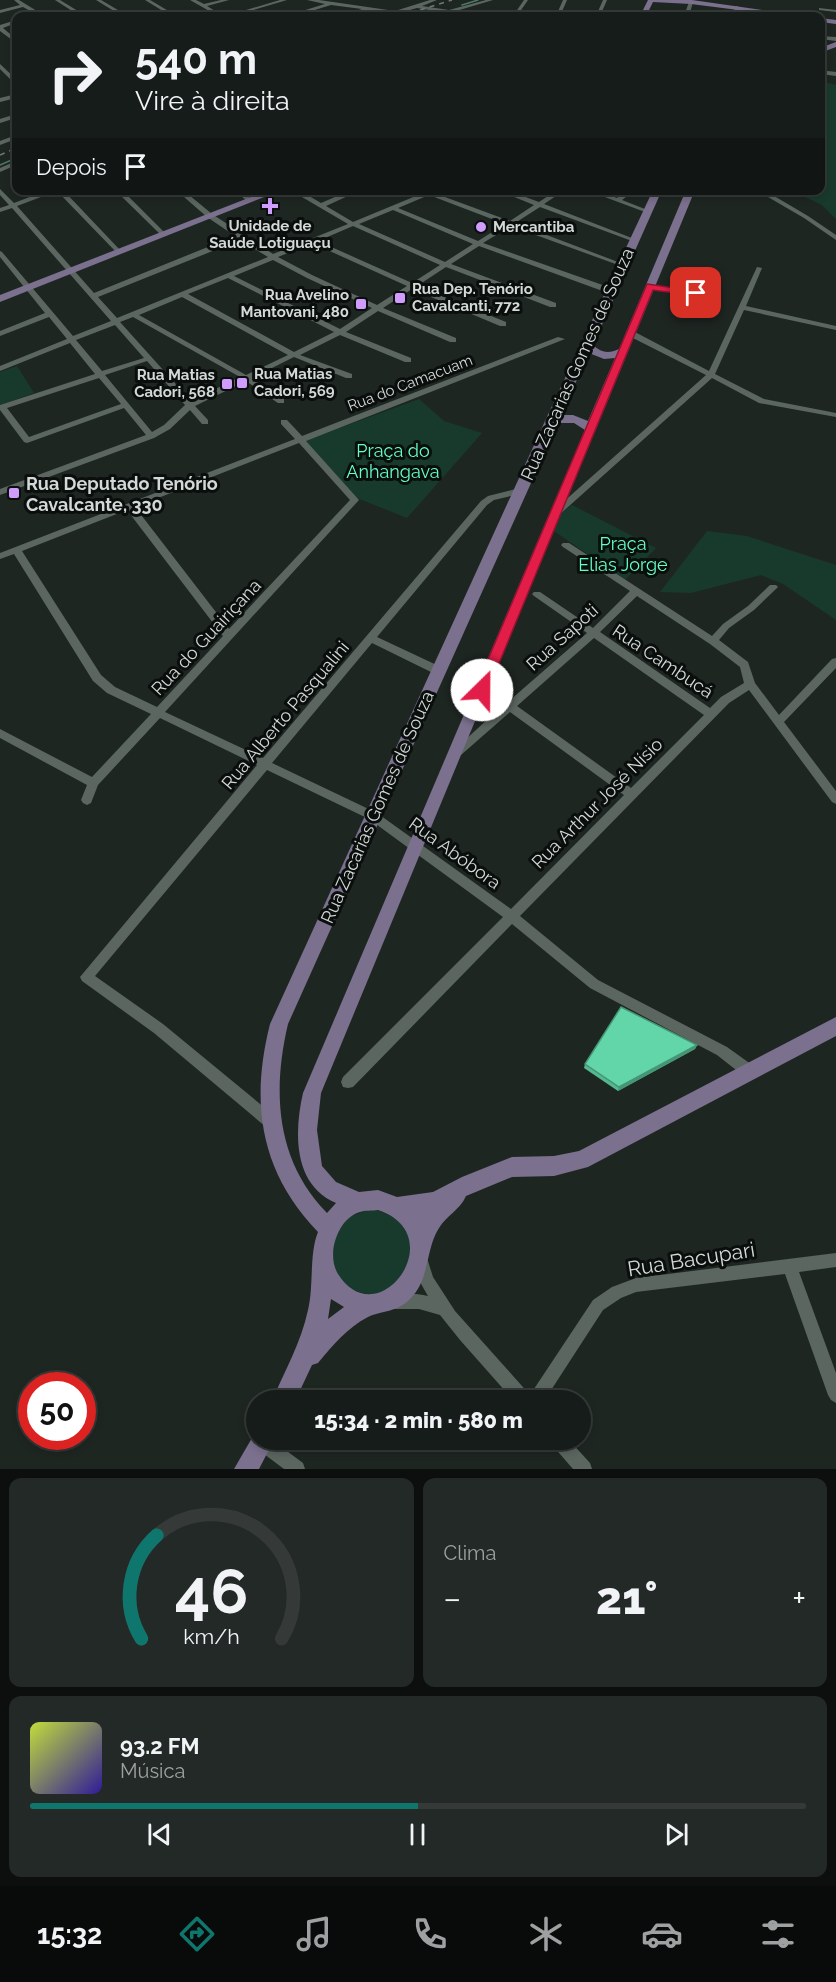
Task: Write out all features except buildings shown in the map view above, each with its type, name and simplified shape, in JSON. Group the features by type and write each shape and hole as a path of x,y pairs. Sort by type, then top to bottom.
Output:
{"main road":[{"path":"652,0 692,2 762,12"},
{"path":"0,299 265,195"},
{"name":"Rua Zacarias Gomes de Souza","path":"329,1229 300,1198 279,1156 271,1122 268,1079 279,1024 655,195"},
{"name":"Rua Zacarias Gomes de Souza","path":"359,1202 327,1188 314,1172 306,1135 307,1112 312,1093 689,195"},
{"path":"587,345 595,353 603,355 611,356 623,351"},
{"path":"551,422 570,418 587,424 591,430"},
{"path":"288,1390 303,1361 323,1300 323,1254 329,1229 337,1217 359,1202 378,1200 396,1206 435,1202 469,1184 512,1167 554,1166 581,1160 836,1026"},
{"path":"303,1361 339,1322 402,1293 415,1277 431,1221 469,1184"},
{"path":"396,1206 414,1225 421,1254"},
{"path":"323,1254 325,1269 332,1284 342,1295 355,1303 377,1304"},
{"path":"246,1469 257,1450"}],"street":[{"path":"16,0 34,12"},
{"path":"57,0 76,12"},
{"path":"98,0 118,12"},
{"path":"147,0 167,12"},
{"path":"192,0 213,12"},
{"path":"203,6 227,0"},
{"path":"243,12 285,0"},
{"path":"309,0 390,12"},
{"path":"409,0 432,1"},
{"path":"449,12 491,0"},
{"path":"633,0 652,0"},
{"path":"400,12 432,1"},
{"path":"688,12 692,2"},
{"path":"304,12 332,3"},
{"path":"0,12 24,5"},
{"path":"418,7 440,12"},
{"path":"735,12 737,7"},
{"path":"358,12 368,9"},
{"path":"821,9 836,11"},
{"path":"0,28 12,38"},
{"path":"0,66 12,78"},
{"path":"0,191 72,271 114,323 205,422"},
{"path":"0,210 44,195"},
{"path":"62,195 119,252"},
{"path":"123,195 164,235"},
{"path":"185,195 209,217 272,258 378,308 453,340"},
{"path":"243,195 250,201"},
{"path":"301,195 353,224 553,305"},
{"path":"320,206 346,195"},
{"path":"0,369 74,341 421,195"},
{"path":"439,195 623,265"},
{"path":"513,195 634,240"},
{"path":"0,492 167,428 190,405 340,332 555,195"},
{"path":"604,195 647,211"},
{"path":"618,200 625,195"},
{"path":"768,195 836,238"},
{"path":"393,208 479,244 610,291"},
{"path":"93,296 240,237"},
{"path":"314,241 503,324"},
{"path":"0,253 151,436"},
{"path":"0,268 9,264"},
{"path":"555,514 711,375 759,268"},
{"path":"228,276 340,332 408,360"},
{"path":"650,286 695,294 699,288"},
{"path":"184,294 294,355 349,376"},
{"path":"741,307 836,328"},
{"path":"0,334 51,313"},
{"path":"134,315 247,378 281,401"},
{"path":"630,333 762,401 836,415"},
{"name":"Rua do Camacuam","path":"0,556 561,339"},
{"path":"126,405 27,440 1,408 147,359"},
{"path":"284,422 300,440"},
{"name":"Rua do Guairiçana","path":"87,800 93,783 355,500 300,440"},
{"path":"568,483 581,488 586,486"},
{"name":"Rua Alberto Pasqualini","path":"271,1122 168,1033 134,1007 87,977 484,503 491,498 520,491"},
{"path":"129,506 229,636"},
{"path":"566,545 713,641 744,665 750,684 836,799"},
{"name":"Rua Abóbora","path":"16,549 97,678 111,690 373,816 511,916 594,984 722,1051 750,1072"},
{"path":"713,641 726,626 751,608 773,587"},
{"name":"Rua Sapoti","path":"454,755 474,735 593,633 637,590"},
{"name":"Rua Cambucá","path":"537,594 711,714"},
{"path":"371,638 439,671"},
{"path":"778,722 836,662"},
{"name":"Rua Arthur José Nísio","path":"348,1082 725,700 750,684"},
{"path":"482,690 510,706 631,794"},
{"path":"0,733 93,783"},
{"path":"421,1254 424,1276 445,1310 515,1390"},
{"name":"Rua Bacupari","path":"542,1390 598,1305 617,1292 636,1285 836,1260"},
{"path":"790,1266 836,1395"},
{"path":"377,1304 411,1300 430,1303 445,1310"},
{"path":"273,1450 297,1469"},
{"path":"568,1450 584,1469"}],"green space":[{"path":"825,82 836,85 836,219 822,205 801,195 825,195"},
{"path":"17,366 34,393 0,405 0,372"},
{"name":"Praça do Anhangava","path":"419,399 444,421 482,433 407,518 357,498 304,441"},
{"name":"Praça Elias Jorge","path":"572,505 656,548 625,580 554,531 559,515"},
{"path":"707,531 747,536 836,565 836,620 783,584 761,575 691,593 660,592"},
{"path":"370,1209 386,1213 400,1223 409,1236 412,1253 408,1266 395,1287 374,1296 351,1290 335,1272 332,1261 335,1236 349,1217"}],"waterway":[{"path":"462,5 478,0"},
{"path":"0,165 12,160"}],"railway":[{"path":"414,12 452,0"},
{"path":"0,155 12,150"}],"place":[{"name":"Unidade de Saúde Lotiguaçu","path":"270,206"},
{"name":"Mercantiba","path":"481,227"},
{"name":"Rua Dep. Tenório Cavalcanti, 772","path":"400,298"},
{"name":"Rua Avelino Mantovani, 480","path":"361,304"},
{"name":"Rua Matias Cadori, 569","path":"242,383"},
{"name":"Rua Matias Cadori, 568","path":"227,384"},
{"name":"Rua Deputado Tenório Cavalcante, 330","path":"14,493"}],"route":[{"path":"482,690 650,286 696,293"}]}
